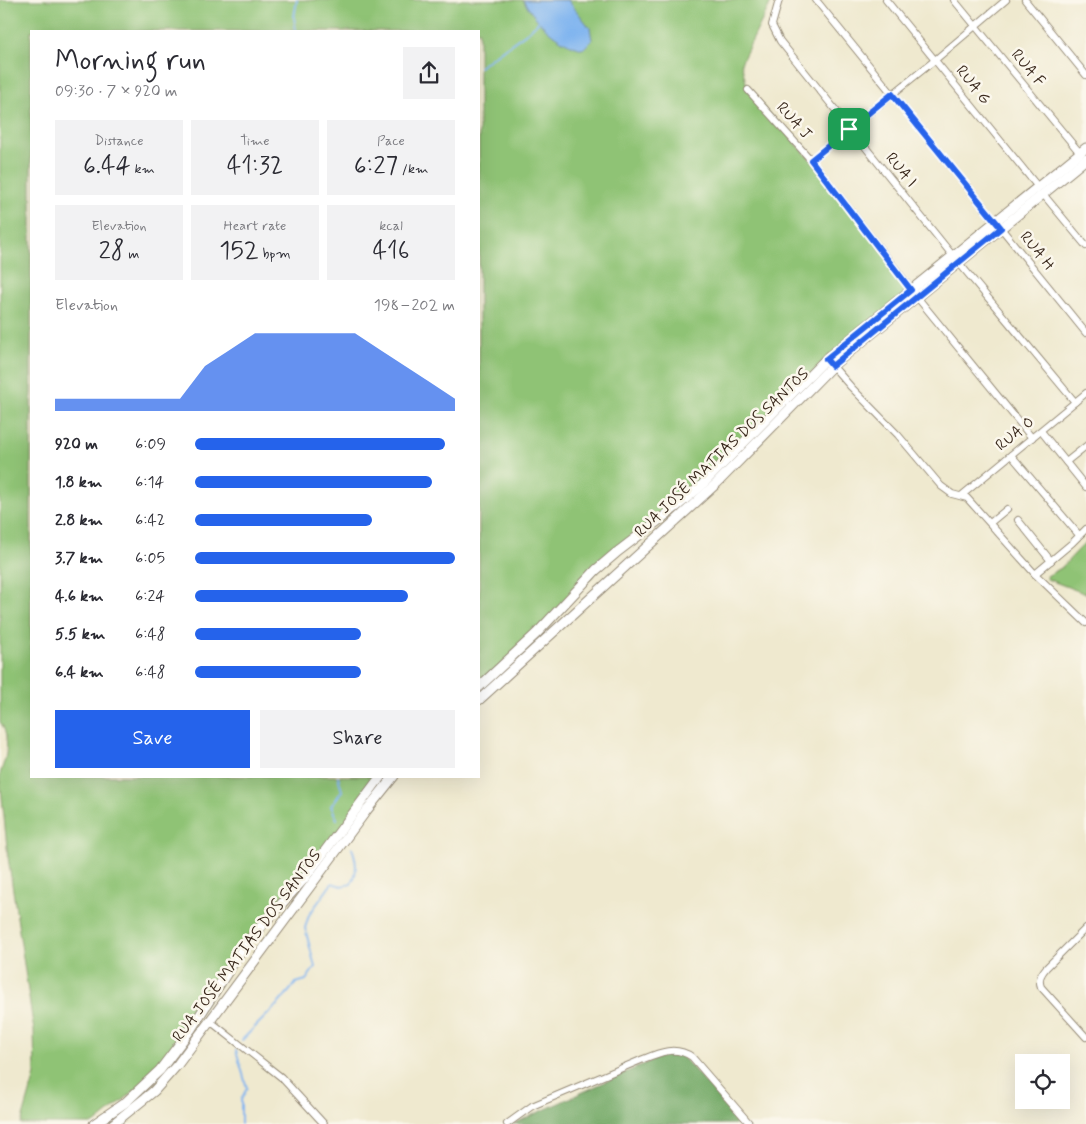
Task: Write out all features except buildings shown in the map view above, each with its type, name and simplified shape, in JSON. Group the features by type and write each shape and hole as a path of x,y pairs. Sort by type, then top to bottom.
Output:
{"main road":[{"name":"RUA JOSÉ MATIAS DOS SANTOS","path":"480,686 537,633 596,570 701,486 829,362 1085,156"},
{"name":"RUA JOSÉ MATIAS DOS SANTOS","path":"480,699 717,483 829,362"},
{"path":"616,553 614,561 622,567 627,566"},
{"path":"596,570 602,571 605,574 608,583"},
{"name":"RUA JOSÉ MATIAS DOS SANTOS","path":"94,1124 126,1102 160,1070 191,1029 239,952 252,935 304,879 380,778"},
{"name":"RUA JOSÉ MATIAS DOS SANTOS","path":"113,1124 154,1091 178,1064 392,778"},
{"path":"252,935 257,944 264,948"},
{"path":"239,952 254,962"}],"street":[{"name":"RUA I","path":"779,0 772,20 773,30 780,41 849,129 1075,402"},
{"name":"RUA H","path":"816,0 1086,333"},
{"name":"RUA G","path":"886,0 1086,246"},
{"name":"RUA F","path":"954,0 1085,156"},
{"path":"811,160 1006,0"},
{"path":"1025,0 1086,75"},
{"name":"RUA J","path":"748,90 811,160 914,293 1032,438"},
{"path":"829,362 904,441 935,479 952,494 967,498 1035,574 1086,624"},
{"name":"RUA O","path":"961,496 1086,393"},
{"path":"1041,431 1086,487"},
{"path":"1066,462 1086,446"},
{"path":"1011,455 1079,535"},
{"path":"990,523 1007,509"},
{"path":"1018,520 1051,561"},
{"path":"1035,574 1086,528"},
{"path":"1086,928 1046,968 1039,982 1040,988 1086,1037"},
{"path":"210,1021 281,1077 324,1124"},
{"path":"506,1124 532,1106 657,1053 674,1050 684,1052 696,1062 720,1092 750,1124"}],"green space":[{"path":"0,0 772,0 741,63 748,90 811,160 911,289 826,359 724,463 616,553 480,686 480,30 30,30 30,778 380,778 304,879 252,935 160,1070 94,1124 21,1124 35,1075 34,1031 8,857 0,778 7,747 5,731 0,722"},
{"path":"1086,542 1086,594 1047,579 1047,576 1061,568"},
{"path":"664,1055 682,1056 742,1124 513,1124"}],"water":[{"path":"523,0 568,0 590,28 592,40 583,49 556,37 541,24"}],"waterway":[{"path":"296,30 294,17 297,0"},
{"path":"480,66 529,31 539,21"},
{"path":"337,819 331,806 342,791 339,778"},
{"path":"242,1040 296,983 306,980 315,967 305,928 309,915 332,883 341,886 351,884 355,876 356,867 352,848"},
{"path":"236,1050 247,1088 241,1100 241,1124"}],"route":[{"path":"892,94 1001,228 832,366 826,359 911,290 811,160 849,129 892,94"}]}
